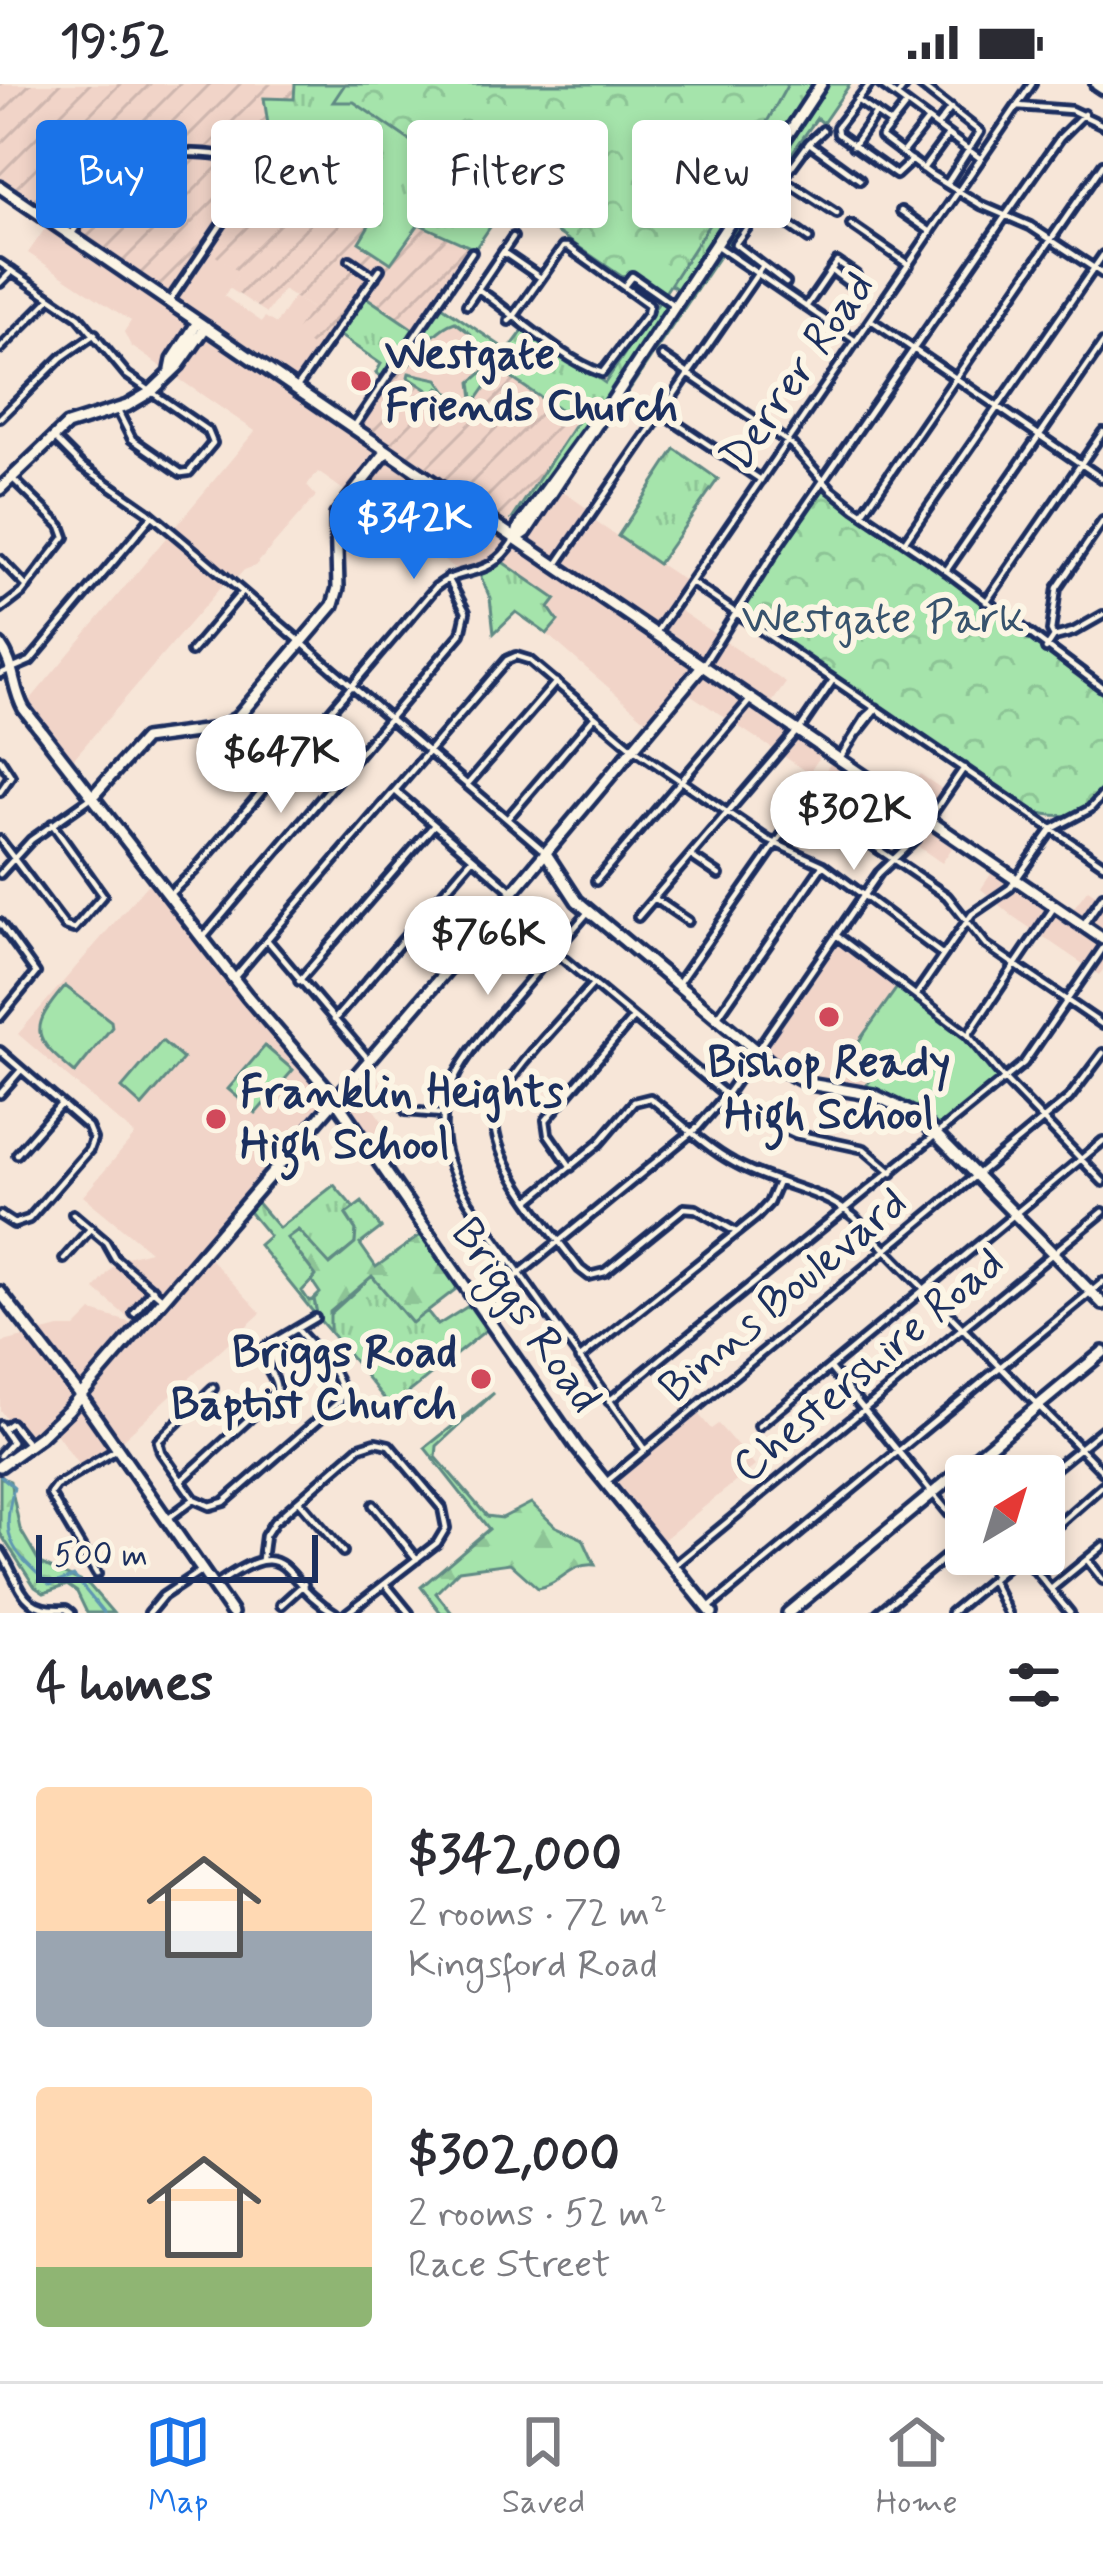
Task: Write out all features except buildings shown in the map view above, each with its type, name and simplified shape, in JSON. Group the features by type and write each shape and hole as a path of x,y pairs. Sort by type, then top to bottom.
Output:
{"street":[{"path":"168,896 430,594 448,578 492,566 516,539 519,526 617,396 821,84"},
{"path":"870,84 836,128 838,134 896,175 912,160"},
{"path":"880,84 981,160"},
{"path":"897,97 906,84"},
{"path":"919,84 980,132 947,183"},
{"name":"Derrer Road","path":"655,634 1032,84"},
{"path":"857,100 891,124"},
{"path":"907,104 881,137 923,169 1052,239 1103,274"},
{"path":"1018,106 1084,114 1103,124"},
{"path":"937,126 951,108"},
{"path":"853,146 876,113"},
{"path":"0,1466 30,1446 80,1395 703,665 1006,215 1060,138 1084,114"},
{"path":"902,153 928,120"},
{"path":"791,167 823,130"},
{"path":"923,169 948,135"},
{"path":"809,143 860,180"},
{"path":"70,235 110,176 132,157 161,152 217,154 237,157 258,170 169,302"},
{"path":"863,513 1103,164"},
{"path":"791,183 837,214"},
{"path":"3,193 840,758 1083,925 1103,944 1024,1063 609,1401"},
{"path":"901,211 932,232"},
{"path":"851,225 909,265"},
{"path":"791,226 809,239"},
{"path":"746,228 735,244 759,270 856,341"},
{"path":"467,305 513,237"},
{"path":"717,245 786,283"},
{"path":"478,289 515,315 594,370 607,370 647,314 649,304 568,247 558,252 515,315 508,321"},
{"path":"353,428 472,252"},
{"path":"503,253 541,278"},
{"path":"905,541 1103,255"},
{"path":"350,260 375,277"},
{"path":"806,307 831,270 837,262 856,275 850,284 831,270"},
{"path":"0,263 80,317 114,362 213,439 185,474 132,439 117,409"},
{"path":"296,389 380,269"},
{"path":"556,566 759,270"},
{"path":"0,284 12,271"},
{"path":"625,286 632,276 677,307"},
{"path":"0,349 52,298"},
{"path":"871,320 1103,479"},
{"path":"0,489 52,437 76,421 151,392 202,325"},
{"path":"0,418 61,358 94,334"},
{"path":"946,571 1103,344"},
{"path":"662,356 787,442 823,481 863,513 1103,688"},
{"path":"661,413 760,480"},
{"path":"986,602 1103,432"},
{"path":"52,437 89,471 153,515 545,852 589,911 756,1052 802,1081 898,1104 939,1135 1103,1304"},
{"path":"0,874 52,824 92,796 144,739 213,730 234,721 336,596 338,511 387,451"},
{"path":"0,610 28,586 65,537 61,526 11,478"},
{"path":"0,674 33,657 153,515"},
{"path":"1054,637 1057,588 1103,521"},
{"path":"0,559 28,586"},
{"path":"202,939 461,634 466,612 448,578"},
{"path":"691,582 1103,864"},
{"path":"191,652 242,592"},
{"path":"1054,637 1061,638 1103,615"},
{"path":"1046,649 1054,637"},
{"name":"Briggs Road","path":"0,644 22,705 202,939 335,1100 605,1483 710,1611"},
{"path":"234,979 507,660 516,656 529,660 634,749 681,782 776,844 823,865 943,955"},
{"path":"638,917 798,730 833,679"},
{"path":"467,785 556,682"},
{"path":"596,881 752,698"},
{"path":"840,758 876,708"},
{"path":"506,819 595,716"},
{"path":"0,759 11,776 0,792"},
{"path":"479,1307 692,1133 726,1096 864,895 964,768"},
{"path":"395,791 513,892"},
{"path":"916,995 968,920 1017,880 1052,829 1090,809 1103,795"},
{"path":"677,985 808,802 947,896 980,940 1103,1025"},
{"path":"0,840 67,927 75,929 102,898 101,891 52,824"},
{"path":"299,981 434,825"},
{"path":"691,856 719,875"},
{"path":"334,1020 473,858"},
{"path":"717,1018 823,865"},
{"path":"1083,925 1103,896"},
{"path":"655,898 688,921"},
{"path":"968,1035 1055,906"},
{"path":"589,911 461,1062 442,1114 445,1148 456,1181 645,1450"},
{"path":"0,923 36,970 2,1011"},
{"path":"836,935 968,1035 1103,1182"},
{"path":"267,940 370,1060"},
{"path":"554,951 726,1096 779,1129 864,1149 892,1173"},
{"path":"593,985 508,1084 496,1107 499,1151 584,1273 597,1276 680,1211 696,1209 736,1232"},
{"path":"571,1167 545,1124 633,1018"},
{"path":"0,1051 88,1127 93,1139 89,1150 29,1220 18,1225 0,1214"},
{"name":"Binns Boulevard","path":"605,1483 1043,1120 1073,1094 1103,1054"},
{"path":"0,1094 21,1070"},
{"path":"531,1199 600,1142 634,1102 645,1097 731,1162 826,1197 846,1210 1103,1472"},
{"path":"17,1154 61,1104"},
{"path":"406,1111 442,1114"},
{"path":"758,1426 1103,1142"},
{"path":"579,1359 769,1203 778,1182"},
{"name":"Chestershire Road","path":"674,1567 1103,1212"},
{"path":"74,1214 163,1299"},
{"path":"64,1259 91,1228"},
{"path":"710,1611 1103,1282"},
{"path":"134,1313 153,1289"},
{"path":"0,1292 80,1395 232,1613"},
{"path":"181,1481 272,1400 278,1383 262,1350 314,1318"},
{"path":"213,1388 160,1436 158,1447 194,1499 210,1505 224,1502 342,1398 339,1380 298,1330"},
{"path":"788,1613 1103,1352"},
{"path":"830,1368 945,1510"},
{"path":"0,1455 12,1445 2,1427 11,1423 30,1446"},
{"path":"1065,1460 1103,1429"},
{"path":"262,1559 265,1536 299,1501 360,1447 385,1443 445,1514 442,1538 347,1613"},
{"path":"98,1574 52,1504 50,1492 118,1449"},
{"path":"1065,1519 1103,1486"},
{"path":"167,1520 194,1499"},
{"path":"299,1501 343,1552"},
{"path":"373,1505 417,1559"},
{"path":"1050,1588 1103,1546"},
{"path":"0,1551 28,1603 48,1613 66,1609 70,1613"},
{"path":"878,1613 945,1555"},
{"path":"213,1587 240,1567 262,1559 286,1566 335,1613"},
{"path":"1086,1559 1103,1580"},
{"path":"149,1613 164,1596 202,1570"},
{"path":"992,1575 1008,1613"},
{"path":"951,1613 998,1575"},
{"path":"1039,1575 1070,1613"},
{"path":"281,1605 304,1584"},
{"path":"386,1585 410,1613"}],"shaded area":[{"path":"0,84 295,84 294,99 282,120 211,120 211,228 383,228 383,211 391,262 416,228 428,228 475,249 419,333 363,295 323,354 294,334 311,308 283,290 267,313 229,288 239,272 207,250 171,302 63,228 187,228 187,120 36,120 36,210 0,185"},
{"path":"45,228 94,228 207,249 240,272 224,296 262,322 265,317 276,324 294,297 311,308 323,354 301,387 507,528 511,542 488,565 461,573 318,472 307,486 316,496 255,566 235,580 175,527 255,431 131,346 124,332 131,321 28,253"},
{"path":"450,322 466,328 491,365 472,382 474,398 468,402 409,373 409,365 425,344"},
{"path":"395,363 409,365 408,377 434,394 438,388 469,409 497,368 578,423 507,528 353,423"},
{"path":"562,491 594,513 591,519 691,585 675,607 786,683 768,708 826,748 809,773 685,691 654,727 547,634 558,621 549,608 556,598 501,561 514,545 528,540"},
{"path":"170,533 226,581 69,764 25,706"},
{"path":"836,755 902,800 920,774 948,793 930,819 958,839 942,863 820,779"},
{"path":"997,865 1069,914 1088,889 1103,899 1103,970 1099,975 981,889"},
{"path":"152,879 330,1097 360,1066 384,1086 374,1099 374,1110 387,1128 363,1145 330,1099 202,1250 261,1313 111,1450 82,1470 55,1432 29,1452 0,1410 0,1343 75,1328 92,1311 135,1324 95,1289 119,1259 150,1251 83,1196 135,1135 18,1034"},
{"name":"Bishop Ready High School","path":"836,939 899,985 903,1102 824,1085 783,1070 760,1049"},
{"path":"695,1410 711,1429 718,1424 755,1466 657,1545 607,1482"}],"green space":[{"path":"295,84 817,84 791,124 791,120 632,120 632,228 723,228 681,292 639,262 575,228 608,228 608,120 407,120 407,228 416,228 391,263 359,242 367,228 383,228 383,120 267,120 264,98 294,99"},
{"path":"345,84 788,84 768,120 632,120 632,228 707,228 659,302 551,228 608,228 608,120 407,120 407,139 354,102 333,102"},
{"path":"826,84 850,84 823,123 817,118 791,154 791,138"},
{"path":"428,228 489,228 475,249"},
{"path":"716,252 722,252 528,540 528,533"},
{"path":"363,295 416,331 384,378 376,373 381,364 336,333"},
{"path":"661,299 669,307 616,392 568,450 524,516 513,518 577,422 498,369 470,409 439,388 434,394 408,377 409,373 438,379 447,392 468,402 473,398 471,382 491,365 469,346 471,334 455,322 436,334 409,365 397,365 439,304 508,351 525,328 605,383"},
{"path":"675,449 718,479 658,564 618,536"},
{"name":"Westgate Park","path":"822,487 937,566 1103,691 1103,786 1091,806 1058,816 1024,807 741,614"},
{"path":"501,561 556,599 549,608 558,621 547,634 516,612 494,633 490,598 480,575"},
{"path":"899,985 972,1041 1000,1080 940,1130 903,1104 863,1090 875,1074 849,1055"},
{"path":"65,986 111,1021 112,1027 75,1073 50,1050 40,1032 45,1013"},
{"path":"162,1041 183,1059 142,1106 122,1088"},
{"path":"265,1046 293,1070 256,1113 228,1089"},
{"path":"334,1185 354,1208 346,1215 356,1230 355,1244 329,1265 298,1230 316,1276 302,1291 309,1301 314,1299 318,1318 259,1245 269,1236 246,1208 254,1199 279,1228"},
{"path":"362,1202 381,1228 360,1244 376,1267 422,1234 460,1286 412,1323 372,1276 330,1312 330,1332 318,1318 314,1299 320,1293 312,1281 316,1276 287,1238 298,1230 330,1265 355,1244 356,1230 346,1214"},
{"path":"372,1276 411,1322 427,1311 438,1325 473,1303 490,1327 391,1407 330,1332 328,1316"},
{"path":"494,1393 437,1446 436,1457 487,1516 502,1518 531,1503 555,1526 583,1539 595,1565 579,1567 538,1588 510,1563 459,1570 436,1593 452,1613 441,1613 421,1587 489,1529 425,1448"},
{"path":"0,1477 10,1481 20,1529 40,1563 89,1585 113,1613 87,1613 77,1592 67,1585 44,1593 35,1587 0,1533"}],"waterway":[{"path":"0,1475 14,1487 8,1520 18,1553 50,1585 74,1576 104,1613"}],"place":[{"name":"Westgate Friends Church","path":"361,381"},
{"name":"Bishop Ready High School","path":"829,1017"},
{"name":"Franklin Heights High School","path":"216,1119"},
{"name":"Briggs Road Baptist Church","path":"481,1379"}]}
